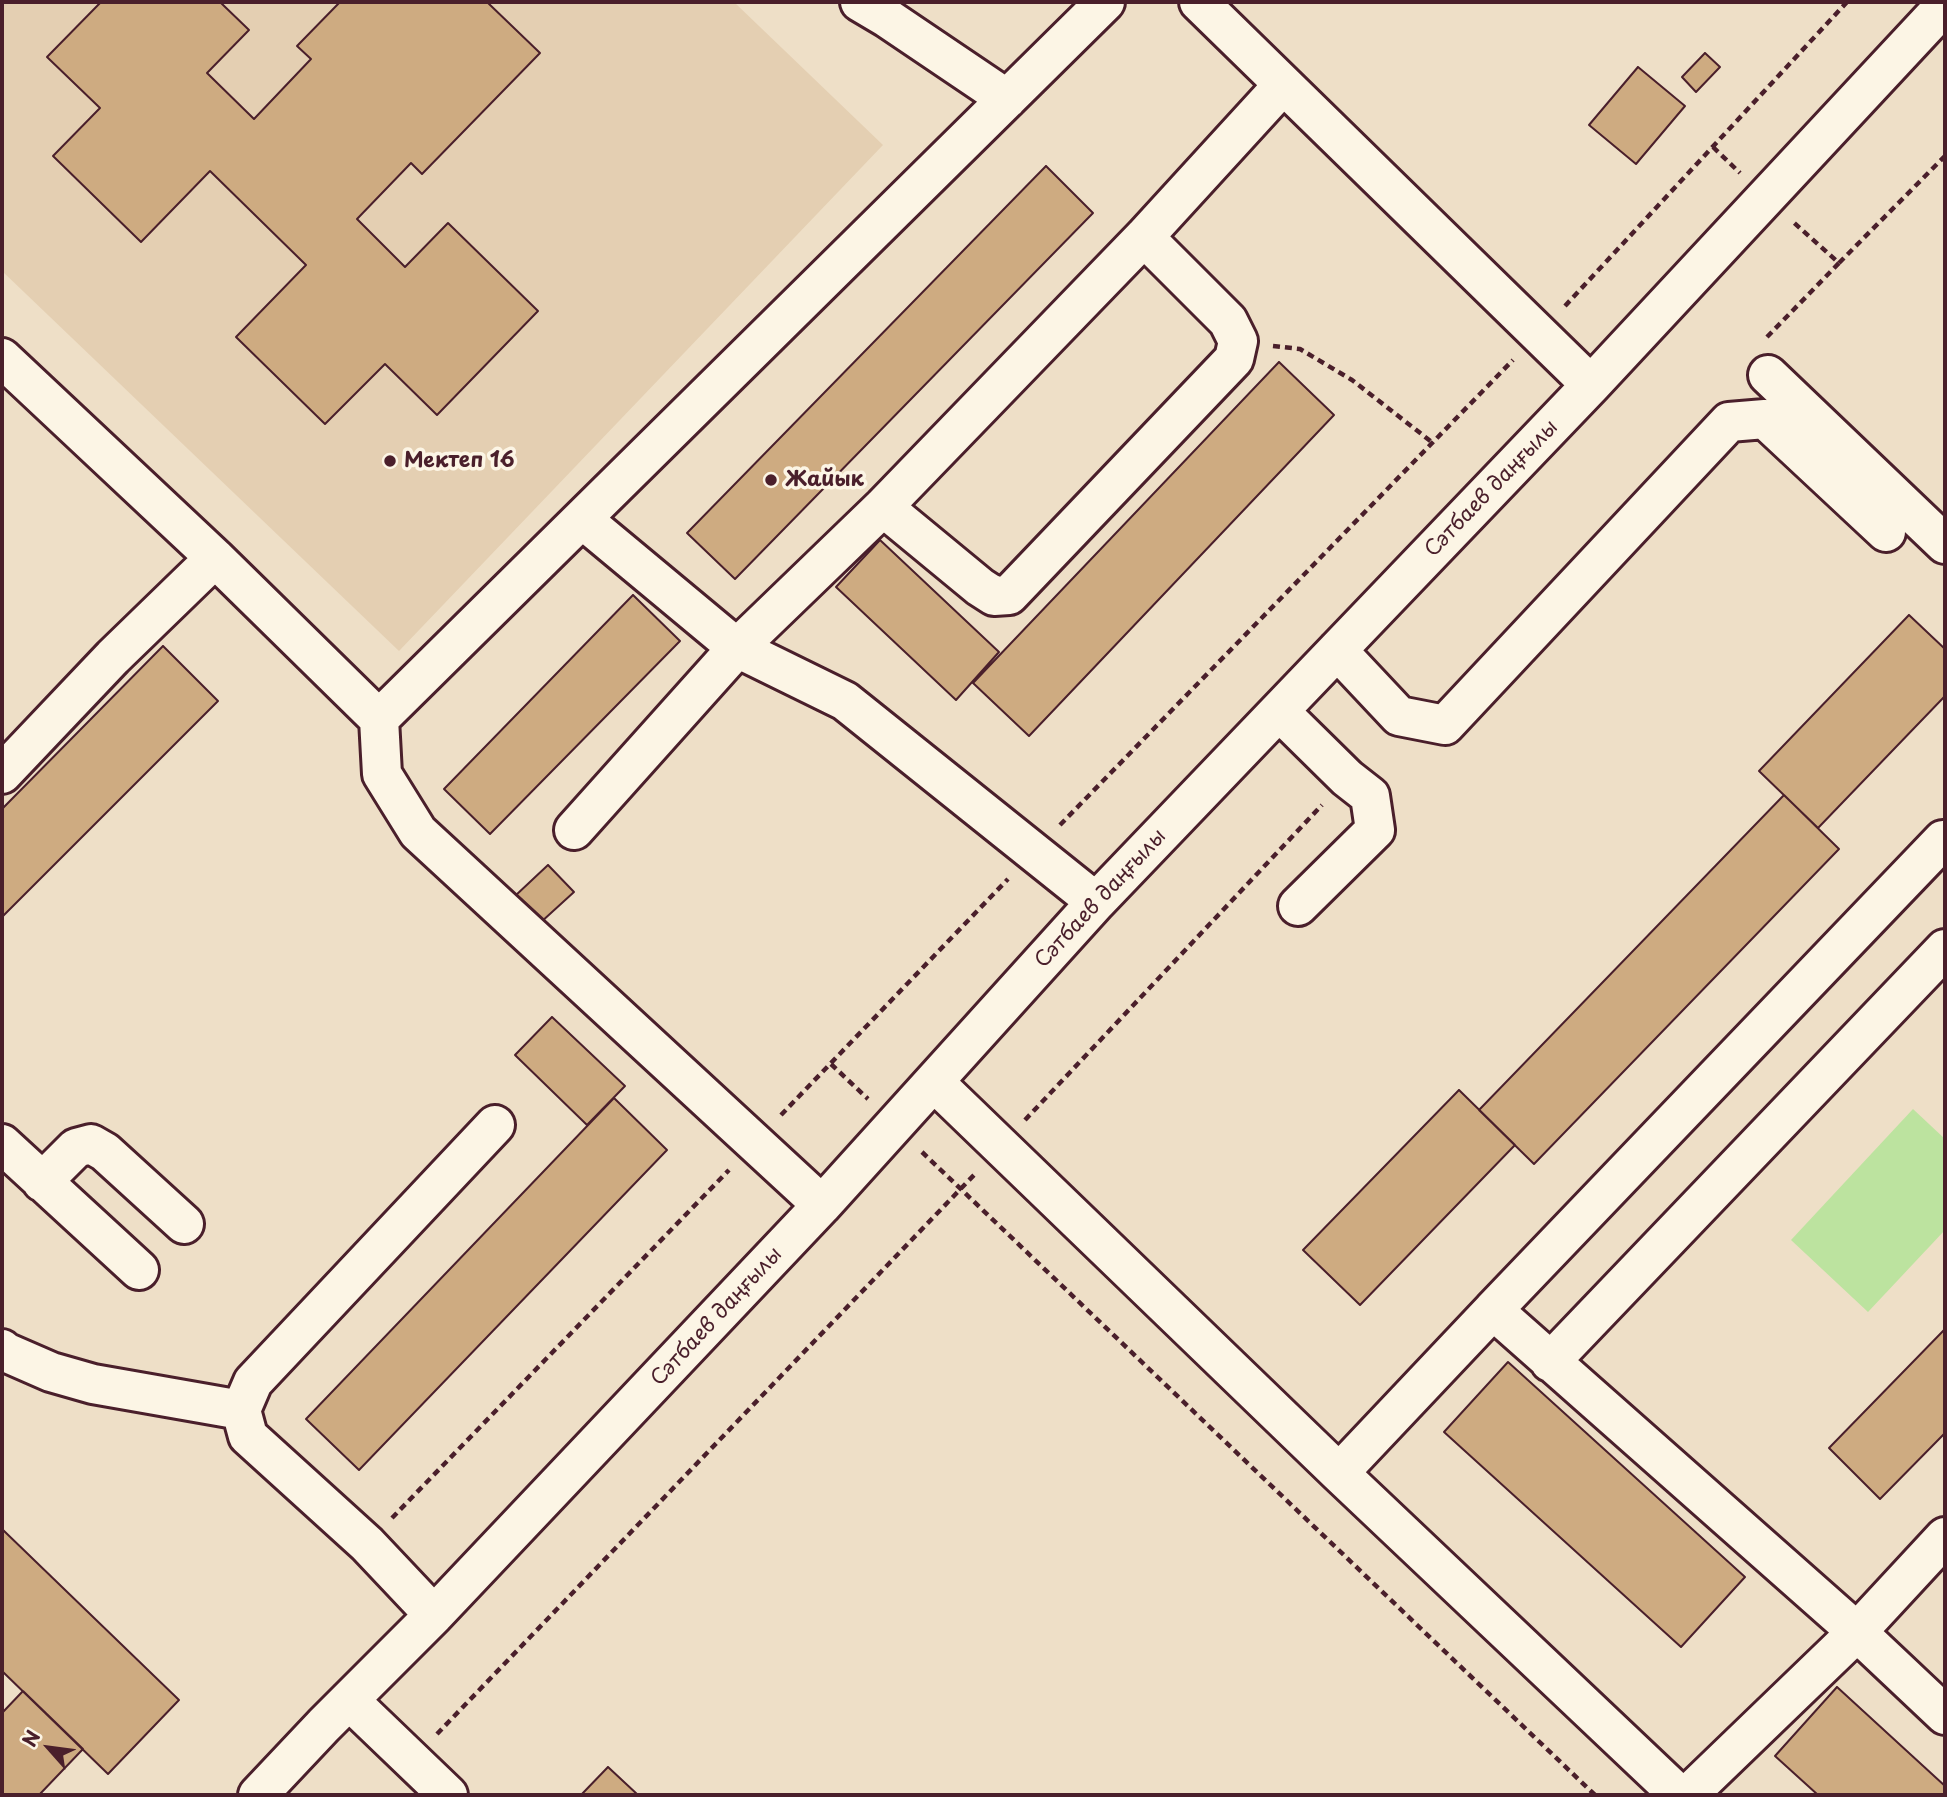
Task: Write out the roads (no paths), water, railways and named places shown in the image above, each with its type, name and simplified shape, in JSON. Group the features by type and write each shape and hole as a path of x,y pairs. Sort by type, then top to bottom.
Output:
{"street":[{"path":"860,2 1007,99"},
{"path":"380,719 1105,2"},
{"path":"1199,2 1591,385"},
{"name":"Сәтбаев даңғылы","path":"258,1795 433,1615 822,1205 1096,902 1591,385 1945,5"},
{"path":"574,830 737,648 883,507 1144,237 1283,85"},
{"path":"883,507 980,587 994,596 1009,595 1234,359 1238,341 1228,321 1144,237"},
{"path":"2,358 215,558 380,719 382,774 418,832 822,1205"},
{"path":"1768,375 1945,544"},
{"path":"1337,650 1399,716 1445,725 1729,422 1765,419 1886,532"},
{"path":"582,519 737,648 845,701 1096,902"},
{"path":"2,774 113,657 215,558"},
{"path":"1279,711 1370,796 1374,830 1298,906"},
{"path":"1339,1473 1944,840"},
{"path":"1550,1362 1945,949"},
{"path":"934,1082 1339,1473 1679,1795"},
{"path":"433,1615 368,1544 248,1436 241,1410 253,1382 495,1125"},
{"path":"2,1144 139,1270"},
{"path":"42,1181 76,1148 91,1144 105,1152 184,1224"},
{"path":"1493,1310 1857,1632 1945,1715"},
{"path":"2,1349 51,1372 93,1384 241,1410"},
{"path":"1688,1795 1857,1632 1945,1537"},
{"path":"349,1700 448,1795"}],"place":[{"name":"Мектеп 16","path":"390,461"},
{"name":"Жайык","path":"771,480"}]}
